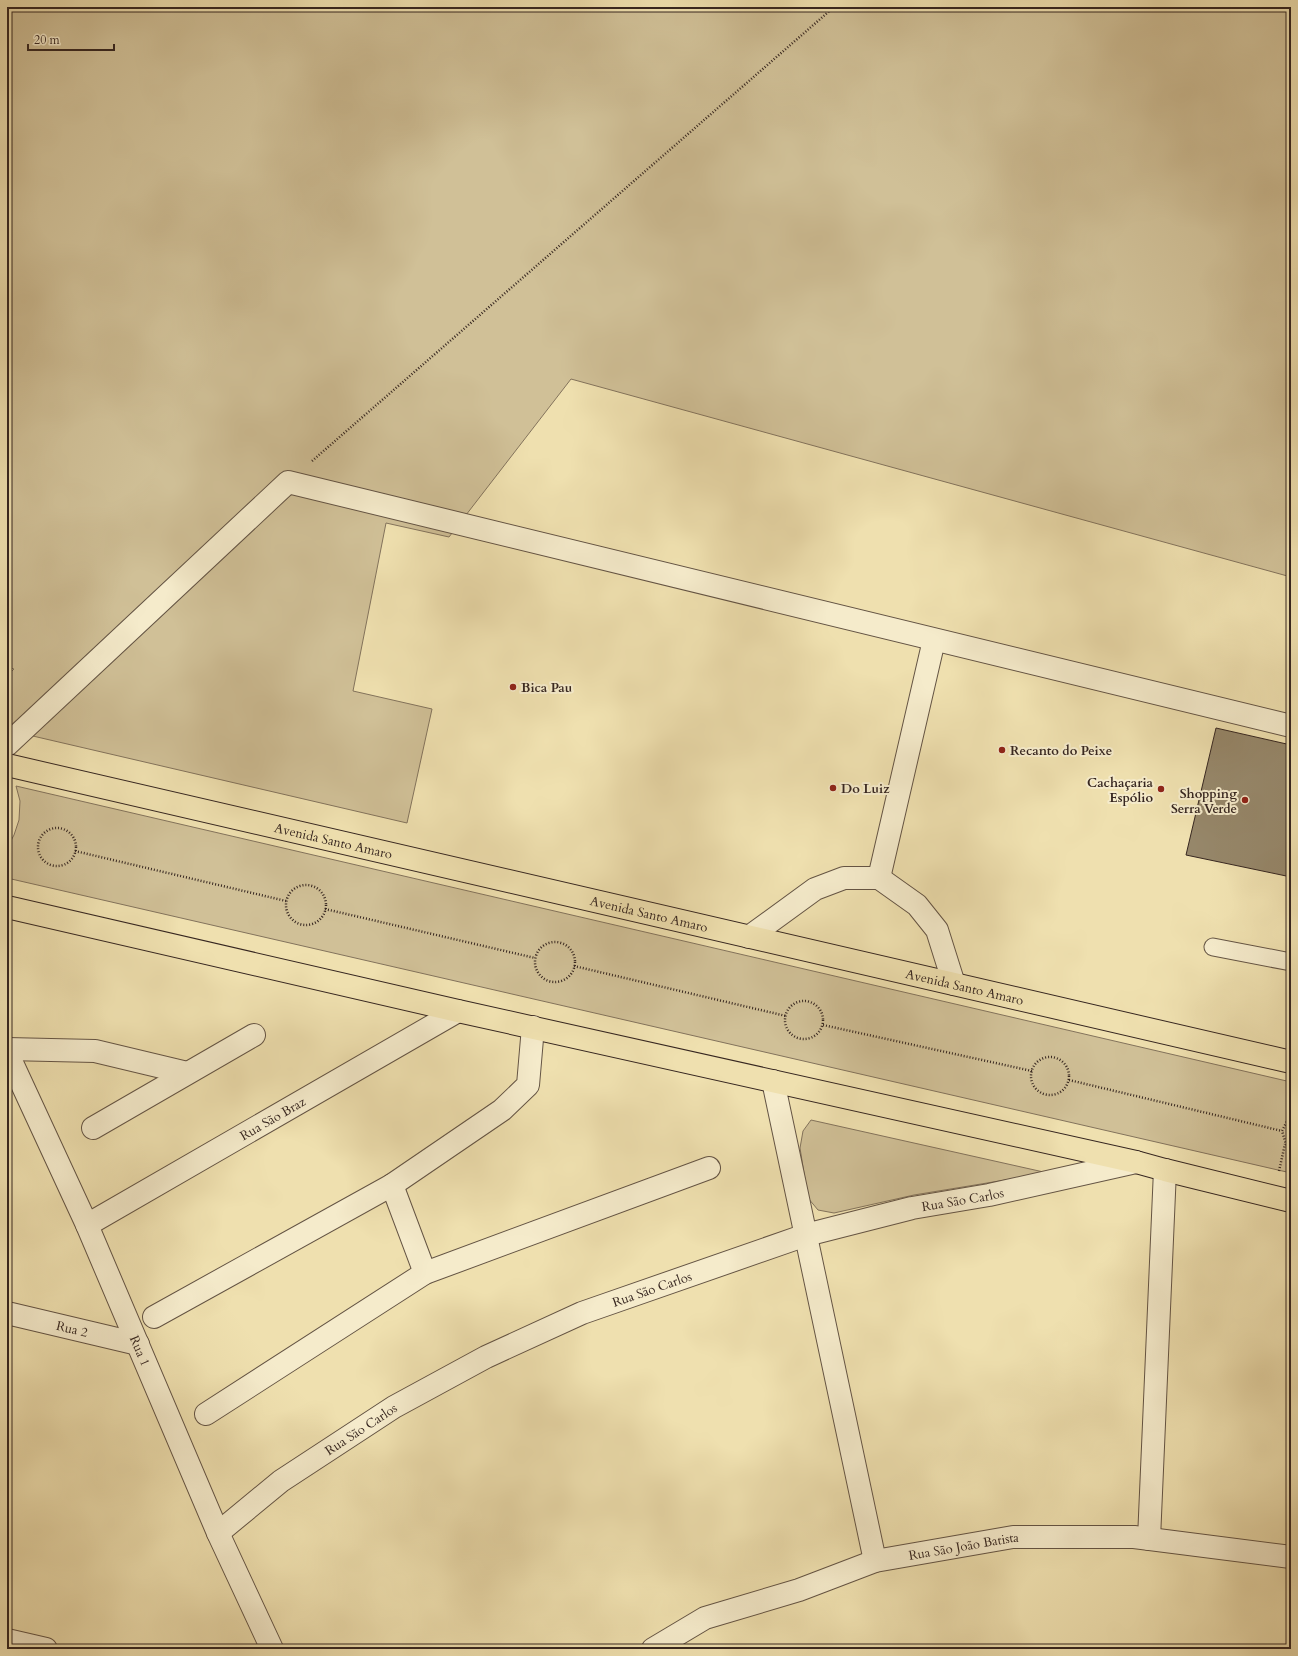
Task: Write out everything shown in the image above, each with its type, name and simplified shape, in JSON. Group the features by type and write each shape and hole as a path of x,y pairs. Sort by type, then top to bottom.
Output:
{"main road":[{"name":"Avenida Santo Amaro","path":"7,765 1291,1062"},
{"path":"7,907 458,1011 1136,1162 1291,1201"}],"street":[{"path":"7,745 288,482 1291,726"},
{"path":"879,878 934,640"},
{"path":"750,937 815,889 844,878 879,878 918,905 936,930 954,984"},
{"name":"Rua São Braz","path":"88,1225 458,1011"},
{"path":"154,1317 392,1185 502,1110 528,1085 533,1027"},
{"path":"94,1128 254,1035"},
{"path":"7,1051 95,1051 187,1073"},
{"name":"Rua 1","path":"7,1051 88,1225 218,1533 272,1649"},
{"path":"773,1081 875,1562"},
{"name":"Rua São Carlos","path":"218,1533 281,1481 394,1407 486,1357 582,1314 806,1234 912,1208 990,1195 1136,1162"},
{"path":"206,1414 425,1273 709,1168"},
{"path":"1149,1539 1165,1170"},
{"path":"392,1185 425,1273"},
{"name":"Rua 2","path":"7,1313 138,1344"},
{"name":"Rua São João Batista","path":"653,1649 705,1618 799,1590 875,1562 1013,1537 1134,1537 1291,1557"},
{"path":"7,1640 46,1649"}],"lane":[{"path":"1213,947 1291,962"}],"path":[{"path":"288,482 834,7"},
{"path":"52,828 65,830 74,838 76,844 75,851 70,861 58,866 52,865 41,859 38,853 38,841 42,835 52,828"},
{"path":"75,851 286,901"},
{"path":"299,886 311,886 318,888 322,893 325,899 325,909 322,917 317,921 311,925 304,925 291,920 285,908 286,901 293,889 299,886"},
{"path":"325,909 535,958"},
{"path":"556,942 563,943 575,959 574,966 572,972 567,977 561,980 548,980 543,978 539,973 536,967 535,958 539,949 544,945 556,942"},
{"path":"574,966 786,1016"},
{"path":"806,1001 817,1006 823,1018 823,1025 816,1035 810,1038 798,1039 788,1031 786,1026 786,1016 789,1008 794,1004 806,1001"},
{"path":"823,1025 1032,1071"},
{"path":"1052,1058 1063,1062 1067,1067 1069,1080 1063,1090 1053,1095 1040,1092 1036,1088 1031,1077 1032,1071 1040,1061 1052,1058"},
{"path":"1069,1080 1282,1131"},
{"path":"1291,1118 1287,1121 1282,1131 1286,1144 1291,1148"},
{"path":"1279,1171 1286,1144"}],"shaded area":[{"path":"7,7 1291,7 1291,577 571,379 449,537 386,523 353,691 432,709 407,823 7,730 7,676 14,669 7,667"},
{"path":"16,786 1291,1082 1291,1173 7,878 7,848 14,835 19,820 20,801"},
{"path":"811,1120 1048,1173 914,1195 834,1213 818,1210 808,1198 800,1148 803,1131"}],"building":[{"name":"Shopping Serra Verde","path":"1216,728 1291,745 1291,877 1186,855"}],"place":[{"name":"Bica Pau","path":"513,687"},
{"name":"Recanto do Peixe","path":"1002,750"},
{"name":"Do Luiz","path":"833,788"},
{"name":"Cachaçaria Espólio","path":"1161,789"},
{"name":"Shopping Serra Verde","path":"1245,800"}]}
